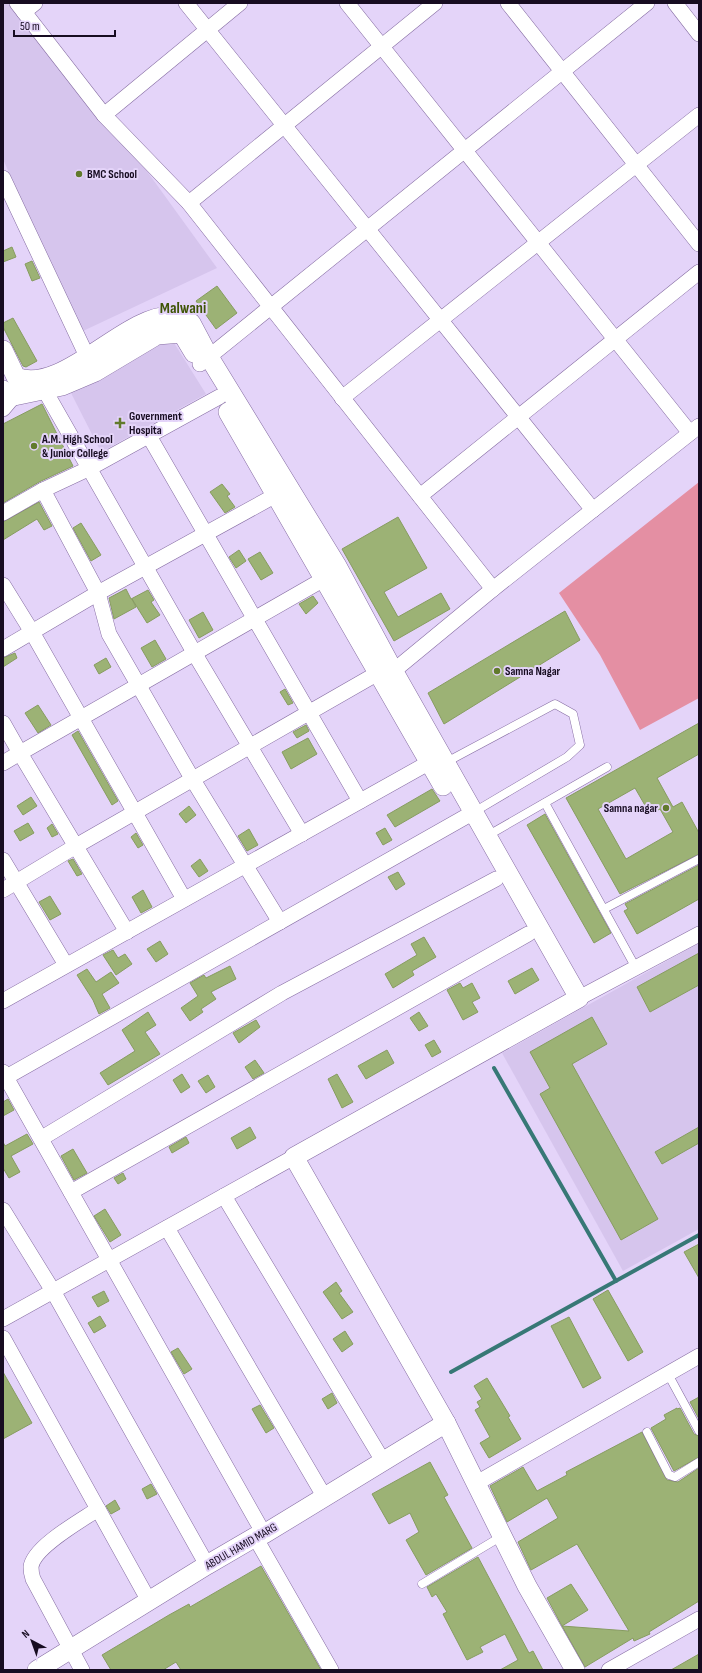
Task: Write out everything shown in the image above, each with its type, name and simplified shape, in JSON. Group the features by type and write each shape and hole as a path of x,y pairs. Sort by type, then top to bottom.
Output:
{"street":[{"path":"186,3 593,510"},
{"path":"104,115 240,3"},
{"path":"9,886 134,812 310,713 385,675 694,430 615,339 347,3"},
{"path":"189,203 435,3"},
{"path":"508,3 699,244"},
{"path":"204,360 647,3"},
{"path":"675,3 699,34"},
{"path":"25,6 104,115 189,203 493,589"},
{"path":"342,398 699,115"},
{"path":"3,178 91,364"},
{"path":"420,496 699,272"},
{"path":"3,350 16,377 32,379 91,364 157,335 182,333 204,360 337,566 385,675"},
{"path":"204,360 219,396 324,579 439,761 468,816 496,878 528,934 574,1001"},
{"path":"7,398 62,386 91,364"},
{"path":"7,398 20,378"},
{"path":"44,389 194,653 302,834"},
{"path":"3,513 44,490 90,468 219,396"},
{"path":"149,436 360,801"},
{"path":"44,490 98,593 109,634 193,780 280,922"},
{"path":"3,649 98,593 276,495"},
{"path":"3,763 324,579"},
{"path":"3,585 32,632 184,899"},
{"path":"3,723 127,932"},
{"path":"3,1001 360,801 439,761"},
{"path":"468,816 487,836 574,1001"},
{"path":"331,1670 42,1138 4,1076 468,816"},
{"path":"3,860 9,886 66,965"},
{"path":"42,1138 282,993 496,878"},
{"path":"71,1192 528,934"},
{"path":"3,1319 574,1001 699,934"},
{"path":"294,1157 446,1423 527,1586 575,1670"},
{"path":"224,1196 383,1461"},
{"path":"3,1210 53,1291 207,1565"},
{"path":"167,1228 324,1496"},
{"path":"3,1338 150,1601"},
{"path":"475,1484 699,1356"},
{"name":"ABDUL HAMID MARG","path":"37,1670 72,1650 207,1565 259,1536 446,1423"},
{"path":"82,1670 33,1579 31,1566 36,1554 46,1544 98,1509"},
{"path":"609,1670 699,1619"}],"lane":[{"path":"439,761 454,758 555,704 573,714 580,745 567,757 468,816"},
{"path":"487,836 607,767"},
{"path":"545,803 636,968"},
{"path":"604,909 699,859"},
{"path":"668,1374 699,1431"},
{"path":"647,1432 669,1475 675,1477 699,1462"},
{"path":"422,1584 502,1536"}],"shaded area":[{"name":"BMC School","path":"3,3 11,3 141,163 217,268 83,331 30,221 3,159"},
{"name":"Government Hospita","path":"171,338 206,394 101,452 71,393"},
{"path":"699,482 699,698 640,730 600,655 559,593"},
{"path":"699,943 699,1229 623,1271 502,1053"}],"building":[{"path":"12,247 16,257 3,262 3,251"},
{"path":"32,261 40,278 32,281 25,264"},
{"path":"217,286 237,313 216,329 196,301"},
{"path":"13,318 37,361 26,367 23,366 3,327 3,323"},
{"name":"A.M. High School & Junior College","path":"42,404 73,466 39,482 3,503 3,424"},
{"path":"222,484 230,494 227,496 235,507 225,513 210,492"},
{"path":"39,502 52,526 44,530 37,519 3,540 3,522"},
{"path":"398,517 427,568 384,592 398,617 441,593 450,609 394,641 342,549"},
{"path":"81,523 101,555 91,561 73,528"},
{"path":"239,550 246,561 236,568 229,557"},
{"path":"260,552 273,573 261,580 248,559"},
{"path":"126,589 131,599 148,590 154,600 151,602 160,615 147,623 132,599 136,607 114,619 109,598"},
{"path":"313,596 318,603 306,614 299,604"},
{"name":"Samna Nagar","path":"565,611 580,640 444,724 428,693"},
{"path":"203,612 213,630 199,638 189,620"},
{"path":"155,640 166,659 152,667 141,648"},
{"path":"15,653 17,658 3,667 3,658"},
{"path":"106,658 111,667 99,674 94,665"},
{"path":"285,689 293,703 288,705 280,692"},
{"path":"38,705 51,725 38,733 25,713"},
{"name":"Samna nagar","path":"699,723 699,754 657,778 673,807 682,802 699,833 699,854 620,894 566,798","holes":["635,788 650,814 660,809 673,832 626,859 598,809"]},
{"path":"306,725 309,731 297,738 293,732"},
{"path":"78,731 118,801 112,805 72,735"},
{"path":"308,738 317,754 291,769 282,752"},
{"path":"432,789 440,801 395,827 387,815"},
{"path":"31,797 37,806 23,815 17,806"},
{"path":"189,806 196,815 186,823 179,814"},
{"path":"545,814 611,933 594,943 527,825"},
{"path":"28,823 34,833 20,841 14,831"},
{"path":"52,824 58,834 52,837 47,828"},
{"path":"385,828 392,840 383,845 376,833"},
{"path":"249,829 258,845 247,851 238,836"},
{"path":"136,833 143,845 138,848 131,837"},
{"path":"73,859 82,874 77,876 68,861"},
{"path":"200,859 208,871 199,877 191,866"},
{"path":"699,865 699,899 637,934 624,911 628,909 625,904"},
{"path":"398,872 405,884 396,890 388,877"},
{"path":"143,890 152,907 141,913 132,897"},
{"path":"50,896 61,914 50,920 39,902"},
{"path":"424,937 436,957 412,971 414,975 393,988 385,974 417,955 411,944"},
{"path":"160,941 168,954 156,962 147,949"},
{"path":"113,950 118,958 125,954 132,964 116,975 103,955"},
{"path":"699,953 699,985 650,1012 637,987"},
{"path":"230,966 236,979 211,992 216,999 201,1009 203,1012 190,1021 181,1008 198,996 190,983 204,975 206,978"},
{"path":"532,968 539,980 515,994 508,981"},
{"path":"87,969 96,982 111,972 119,983 102,994 110,1008 99,1014 93,1000 77,975"},
{"path":"460,983 463,988 472,983 480,998 472,1002 478,1012 463,1020 447,990"},
{"path":"148,1012 156,1025 145,1032 160,1054 108,1085 100,1073 135,1051 122,1030"},
{"path":"419,1012 428,1026 419,1031 410,1018"},
{"path":"592,1017 607,1044 572,1064 658,1219 621,1240 540,1094 550,1088 530,1052"},
{"path":"256,1020 260,1027 239,1043 233,1033"},
{"path":"434,1040 441,1052 432,1057 425,1045"},
{"path":"387,1050 394,1063 366,1079 358,1066"},
{"path":"255,1060 264,1073 253,1079 245,1067"},
{"path":"182,1074 190,1087 181,1093 173,1080"},
{"path":"337,1074 353,1102 342,1108 328,1079"},
{"path":"208,1075 215,1087 206,1093 198,1081"},
{"path":"8,1099 14,1110 3,1116 3,1102"},
{"path":"250,1127 256,1138 237,1149 231,1138"},
{"path":"699,1127 699,1143 662,1164 655,1152"},
{"path":"27,1134 33,1144 11,1156 20,1172 9,1178 3,1168 3,1142 5,1146"},
{"path":"186,1137 189,1143 172,1153 169,1147"},
{"path":"73,1149 87,1173 74,1180 61,1156"},
{"path":"123,1173 126,1179 118,1184 114,1178"},
{"path":"105,1209 121,1235 110,1242 94,1216"},
{"path":"699,1244 699,1278 684,1252"},
{"path":"336,1282 342,1291 339,1293 353,1312 342,1319 323,1292"},
{"path":"608,1290 643,1352 628,1361 593,1299"},
{"path":"104,1291 109,1301 98,1307 92,1297"},
{"path":"100,1316 106,1326 94,1333 88,1323"},
{"path":"569,1317 601,1378 583,1388 551,1326"},
{"path":"345,1331 353,1344 342,1352 333,1339"},
{"path":"178,1348 192,1369 184,1374 171,1352"},
{"path":"3,1372 32,1423 3,1439"},
{"path":"487,1378 510,1416 508,1417 521,1439 489,1458 480,1443 490,1437 475,1410 480,1407 477,1402 482,1399 474,1386"},
{"path":"332,1393 337,1403 328,1409 322,1399"},
{"path":"699,1397 699,1419 690,1402"},
{"path":"260,1405 274,1428 266,1433 252,1409"},
{"path":"677,1408 680,1408 694,1434 699,1436 699,1457 674,1471 651,1428 666,1419 664,1415"},
{"path":"642,1432 667,1480 678,1482 699,1468 699,1601 649,1632 650,1634 634,1641 633,1638 585,1667 562,1626 629,1631 577,1544 531,1570 518,1542 558,1518 547,1498 507,1522 490,1486 523,1467 537,1491 567,1475 566,1472"},
{"path":"430,1462 448,1495 444,1497 472,1548 426,1575 406,1540 419,1532 410,1513 389,1524 372,1494"},
{"path":"151,1484 157,1494 147,1499 142,1489"},
{"path":"115,1500 120,1509 111,1514 106,1506"},
{"path":"478,1557 529,1653 533,1651 543,1670 500,1670 518,1660 505,1634 480,1647 483,1652 467,1660 443,1614 447,1612 436,1594 432,1597 427,1587"},
{"path":"261,1566 321,1670 181,1670 176,1662 163,1670 111,1670 102,1655 169,1615 189,1604 190,1607"},
{"path":"571,1584 588,1610 562,1626 547,1598"},
{"path":"699,1654 699,1670 671,1670"}],"waterway":[{"path":"494,1068 616,1281"},
{"path":"451,1372 699,1235"}],"place":[{"name":"BMC School","path":"79,174"},
{"name":"Government Hospita","path":"120,423"},
{"name":"A.M. High School & Junior College","path":"34,446"},
{"name":"Samna Nagar","path":"497,671"},
{"name":"Samna nagar","path":"666,808"}],"district":[{"name":"Malwani","path":"183,307"}]}
